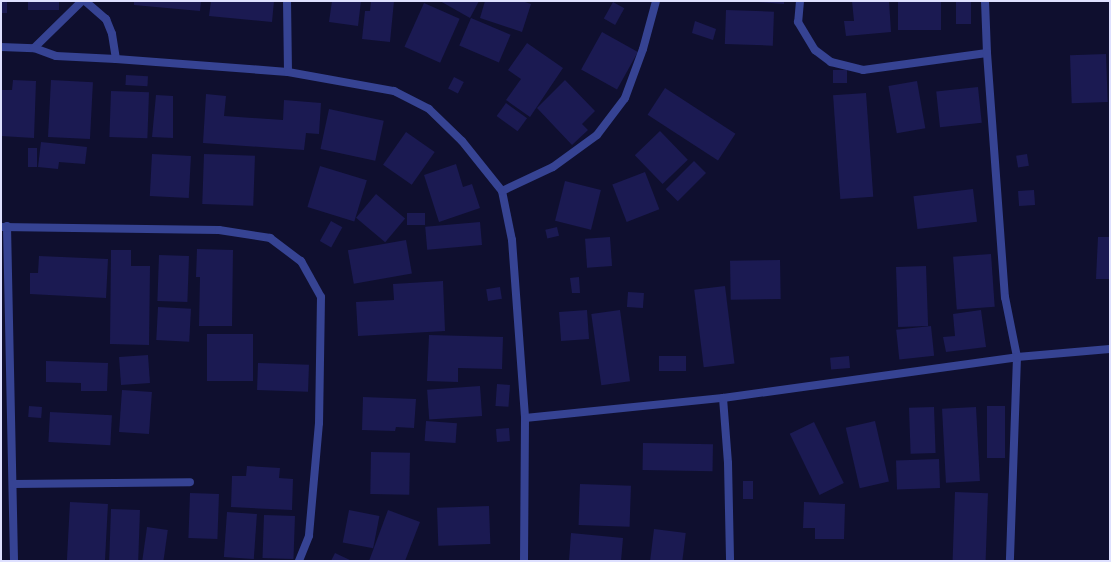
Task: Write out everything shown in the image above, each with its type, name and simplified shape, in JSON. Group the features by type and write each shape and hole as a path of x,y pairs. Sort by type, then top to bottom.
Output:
{"street":[{"path":"34,48 84,1 106,19 112,34 116,59"},
{"path":"287,1 288,72"},
{"path":"502,192 553,167 597,135 625,98 643,49 656,1"},
{"path":"800,1 798,22 815,50 831,62 863,70 987,53"},
{"path":"985,1 987,53 1005,297 1017,357 1010,561"},
{"path":"1,47 34,48 56,56 288,72 394,91 429,109 462,141 502,192 512,240 525,418 524,561"},
{"path":"14,561 13,484 4,226 218,230 270,238 301,261 321,297 318,431 309,536 300,561"},
{"path":"525,418 723,398 1017,357 1110,349"},
{"path":"723,398 728,463 730,561"},
{"path":"13,484 190,482"}],"building":[{"path":"1,1 7,1 7,13 1,13"},
{"path":"28,1 59,1 59,10 28,10"},
{"path":"134,1 201,1 200,11 134,5"},
{"path":"211,1 274,1 272,22 209,16"},
{"path":"332,1 361,1 358,26 329,22"},
{"path":"371,1 394,1 390,42 362,39 365,11 370,11"},
{"path":"440,1 479,1 470,18"},
{"path":"485,1 522,1 531,4 522,32 480,18"},
{"path":"747,1 784,1 784,4"},
{"path":"852,1 889,1 891,32 846,36 844,21 854,21"},
{"path":"898,1 941,1 941,30 898,30"},
{"path":"956,1 971,1 971,24 956,24"},
{"path":"613,2 624,8 615,25 604,19"},
{"path":"424,3 460,19 440,63 404,47"},
{"path":"726,10 774,12 773,46 725,44"},
{"path":"471,18 511,35 499,62 459,46"},
{"path":"695,21 716,29 713,40 692,33"},
{"path":"602,32 638,52 617,89 581,70"},
{"path":"527,43 563,68 530,117 506,100 521,79 508,70"},
{"path":"1106,54 1108,102 1072,103 1070,55"},
{"path":"833,70 847,70 847,83 833,83"},
{"path":"126,75 148,76 147,86 125,85"},
{"path":"454,77 464,82 458,94 448,89"},
{"path":"13,80 36,81 34,138 1,136 1,90 12,90"},
{"path":"51,80 93,82 90,139 48,137"},
{"path":"565,80 595,111 582,124 588,130 572,145 537,108"},
{"path":"917,81 925,128 897,133 888,86"},
{"path":"978,87 982,123 940,127 936,91"},
{"path":"665,88 735,134 718,161 648,115"},
{"path":"111,91 149,92 147,138 109,137"},
{"path":"866,93 873,197 840,199 833,95"},
{"path":"206,94 226,96 224,116 283,120 284,100 321,103 319,134 306,133 304,150 203,143"},
{"path":"156,95 173,96 173,138 152,137"},
{"path":"506,103 527,118 518,131 497,116"},
{"path":"329,109 384,121 375,161 320,149"},
{"path":"660,131 688,160 663,184 635,155"},
{"path":"406,132 435,152 412,185 383,165"},
{"path":"41,142 87,147 85,164 59,162 58,169 38,167"},
{"path":"28,148 37,148 37,167 28,167"},
{"path":"152,154 191,156 189,198 150,196"},
{"path":"204,154 255,156 253,206 202,204"},
{"path":"1027,154 1029,166 1018,168 1016,156"},
{"path":"694,161 706,173 678,201 666,189"},
{"path":"456,164 463,187 472,184 480,208 439,222 424,175"},
{"path":"320,166 367,180 354,221 307,207"},
{"path":"645,172 659,209 627,222 612,185"},
{"path":"565,181 601,190 591,230 555,221"},
{"path":"973,189 977,222 917,229 913,196"},
{"path":"1034,190 1035,205 1019,206 1018,191"},
{"path":"376,194 405,218 385,242 356,218"},
{"path":"407,213 425,213 425,225 407,225"},
{"path":"331,221 342,227 331,247 320,241"},
{"path":"480,222 482,245 427,250 425,227"},
{"path":"557,227 559,236 547,238 545,230"},
{"path":"610,237 612,266 587,268 585,239"},
{"path":"1098,237 1110,237 1110,279 1096,279"},
{"path":"406,240 412,273 354,284 348,250"},
{"path":"197,249 233,250 232,326 199,326 200,277 196,277"},
{"path":"111,250 131,250 131,266 150,266 149,345 110,344"},
{"path":"991,254 995,307 957,310 953,257"},
{"path":"159,255 189,256 187,302 157,301"},
{"path":"39,256 108,259 106,298 30,294 30,273 38,273"},
{"path":"780,260 781,299 731,300 730,261"},
{"path":"926,266 928,326 898,327 896,267"},
{"path":"579,277 580,293 572,293 570,278"},
{"path":"443,281 445,331 358,336 356,302 394,300 393,284"},
{"path":"725,286 735,363 704,367 694,290"},
{"path":"500,287 502,299 488,301 486,289"},
{"path":"628,292 644,293 643,308 627,307"},
{"path":"158,307 191,309 189,342 156,340"},
{"path":"587,310 589,339 561,341 559,312"},
{"path":"620,310 630,381 601,385 591,314"},
{"path":"981,310 986,347 946,352 943,337 955,336 953,314"},
{"path":"931,326 934,356 899,359 896,330"},
{"path":"207,334 253,334 253,381 207,381"},
{"path":"429,335 503,337 502,369 458,368 458,382 427,381"},
{"path":"148,355 150,383 121,385 119,357"},
{"path":"659,356 686,356 686,371 659,371"},
{"path":"849,356 850,368 831,370 830,358"},
{"path":"46,361 108,363 107,391 81,391 81,383 46,382"},
{"path":"258,363 309,365 308,392 257,390"},
{"path":"497,384 510,385 508,407 495,406"},
{"path":"480,386 482,416 429,420 427,390"},
{"path":"122,390 152,392 149,434 119,432"},
{"path":"363,397 416,399 414,428 396,427 395,431 362,430"},
{"path":"29,406 42,407 41,418 28,417"},
{"path":"987,406 1005,406 1005,458 987,458"},
{"path":"934,407 936,453 911,454 909,408"},
{"path":"976,407 980,481 946,483 942,409"},
{"path":"50,412 112,415 110,445 48,442"},
{"path":"426,421 457,423 456,443 425,441"},
{"path":"875,421 889,481 860,488 846,428"},
{"path":"814,422 844,483 820,495 790,434"},
{"path":"509,428 510,441 497,442 496,429"},
{"path":"643,443 713,444 713,471 643,470"},
{"path":"371,452 410,453 409,495 370,494"},
{"path":"939,459 940,488 897,489 896,461"},
{"path":"247,466 280,468 279,478 293,479 292,510 231,507 232,476 246,476"},
{"path":"743,481 753,481 753,499 743,499"},
{"path":"580,484 631,486 630,527 579,525"},
{"path":"955,492 988,493 986,561 953,561"},
{"path":"190,493 219,494 217,539 188,538"},
{"path":"70,502 108,504 105,561 67,561"},
{"path":"804,502 845,504 844,539 815,539 815,528 803,528"},
{"path":"489,506 490,544 438,546 437,508"},
{"path":"111,509 140,510 138,561 109,561"},
{"path":"349,510 379,516 373,548 343,542"},
{"path":"388,510 420,522 405,561 369,561"},
{"path":"227,512 257,514 254,559 224,557"},
{"path":"264,515 295,516 293,559 262,558"},
{"path":"147,527 168,530 163,561 142,561"},
{"path":"654,529 686,533 682,561 650,561"},
{"path":"571,533 623,538 621,561 569,561"},
{"path":"335,553 352,561 331,561"}]}
